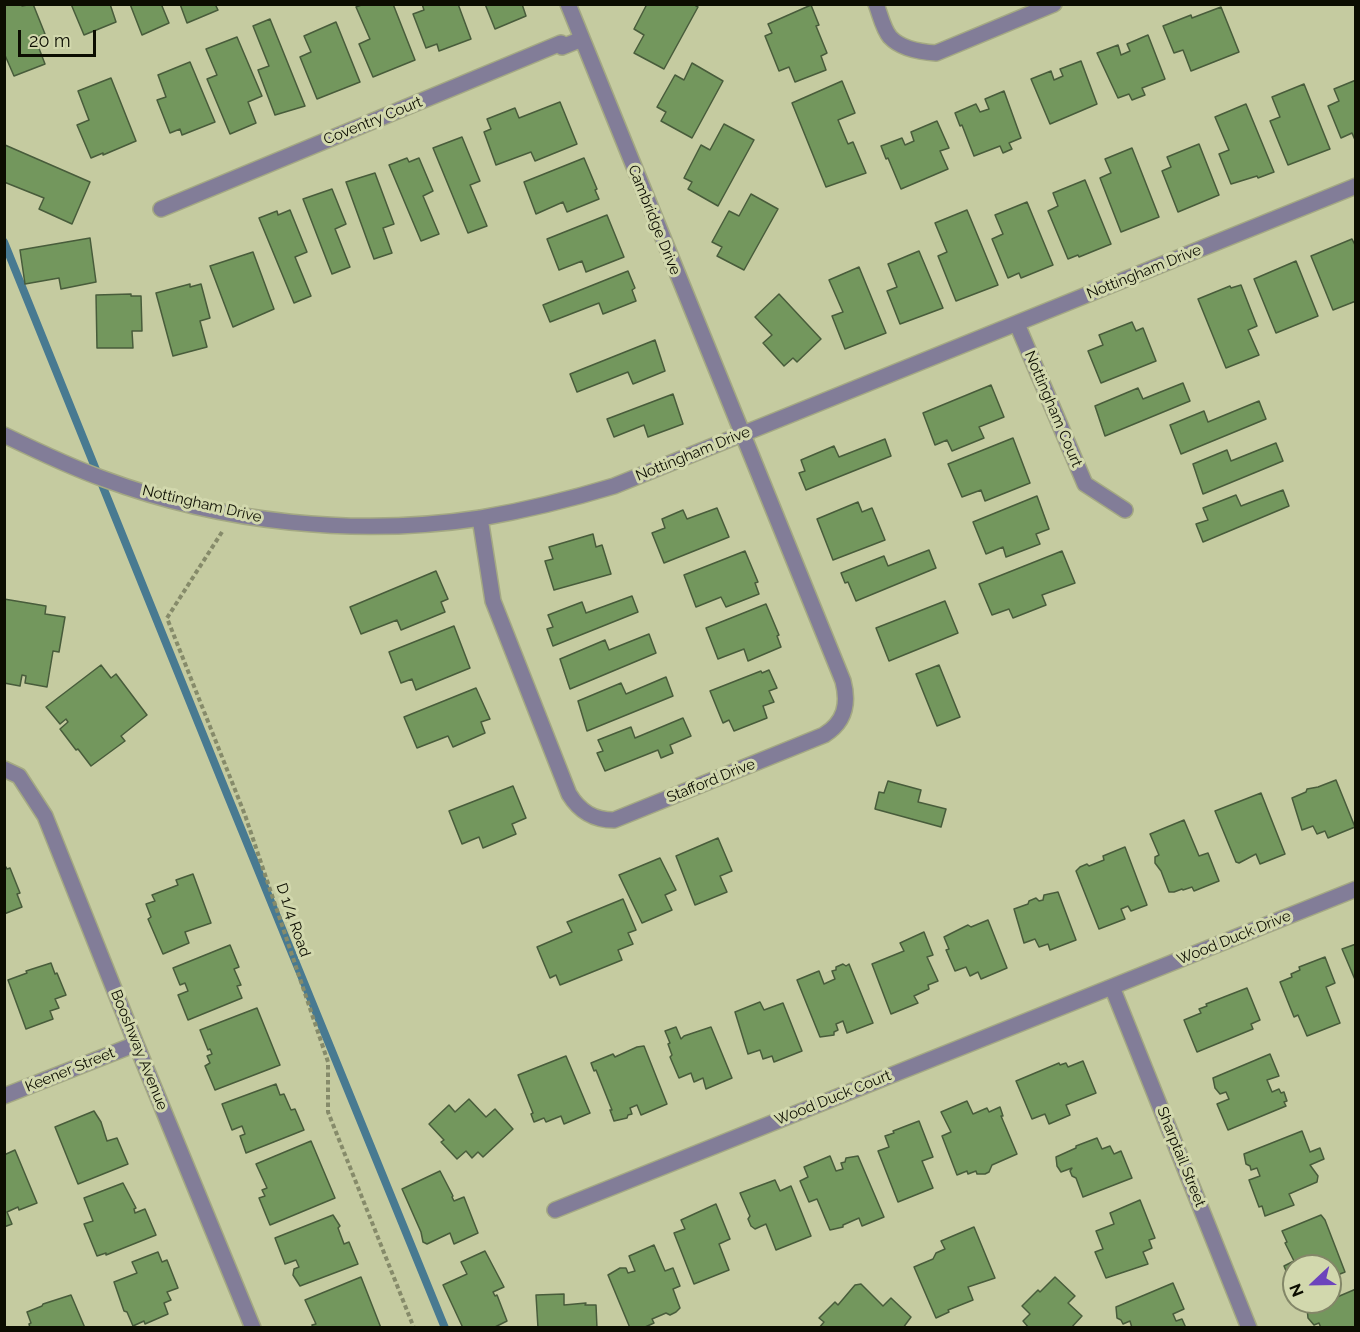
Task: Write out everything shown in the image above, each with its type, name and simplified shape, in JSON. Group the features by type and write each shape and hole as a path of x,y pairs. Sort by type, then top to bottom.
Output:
{"street":[{"name":"Cambridge Drive","path":"568,4 685,296 744,434"},
{"path":"876,4 889,36 910,49 936,53 1054,4"},
{"name":"Coventry Court","path":"161,209 561,43 562,47 582,39"},
{"name":"Nottingham Drive","path":"4,435 54,460 106,480 159,497 212,510 265,519 329,525 426,524 480,518 570,499 614,486 1356,186"},
{"name":"Nottingham Court","path":"1017,324 1085,484 1125,510"},
{"name":"Stafford Drive","path":"480,518 493,601 569,794 574,803 588,814 604,820 614,820 824,735 839,723 847,705 847,694 843,681 744,434"},
{"name":"Booshway Avenue","path":"4,769 20,776 45,816 253,1328"},
{"name":"Wood Duck Drive","path":"1112,987 1356,888"},
{"name":"Wood Duck Court","path":"555,1210 1112,987"},
{"name":"Sharptail Street","path":"1112,987 1249,1328"},
{"name":"Keener Street","path":"4,1096 136,1044"}],"path":[{"name":"D 1/4 Road","path":"222,532 167,618 245,815 328,1062 328,1112 414,1328"}],"building":[{"path":"4,4 21,4 22,6 33,4 45,34 35,38 45,64 14,76 4,53"},
{"path":"71,4 110,4 116,22 84,35"},
{"path":"130,4 165,4 162,6 169,23 142,35"},
{"path":"180,4 215,4 218,10 187,23"},
{"path":"364,4 393,4 415,60 373,77 359,44 370,39 356,7"},
{"path":"422,4 458,4 471,39 439,51 437,44 426,48 413,14 424,10"},
{"path":"485,4 522,4 526,16 495,29"},
{"path":"647,4 693,4 698,7 664,69 634,53 644,35 634,29"},
{"path":"811,5 819,25 816,26 827,53 821,56 826,70 795,82 789,67 779,71 765,36 772,33 768,24"},
{"path":"1221,7 1239,52 1191,71 1183,50 1174,53 1163,26"},
{"path":"270,19 305,106 275,115 258,70 269,66 253,26"},
{"path":"336,22 360,82 317,99 300,57 311,52 304,36"},
{"path":"1148,35 1165,79 1142,88 1145,95 1132,100 1129,94 1118,98 1097,53 1118,45 1121,55 1130,51 1127,44"},
{"path":"237,37 262,96 248,102 256,123 230,134 207,79 217,75 206,49"},
{"path":"1081,61 1097,104 1050,124 1031,79 1051,71 1054,80 1063,76 1060,69"},
{"path":"190,62 215,122 182,135 180,129 170,133 157,100 166,97 158,75"},
{"path":"692,63 723,81 692,138 661,121 666,112 657,107 675,75 684,80"},
{"path":"111,78 136,141 91,158 77,125 89,120 78,91"},
{"path":"1356,80 1355,140 1352,133 1341,138 1328,106 1339,101 1334,89"},
{"path":"842,81 855,113 838,120 848,144 853,142 866,173 826,187 792,103"},
{"path":"1304,84 1330,149 1288,165 1270,121 1280,117 1272,97"},
{"path":"1004,91 1021,138 1009,143 1012,149 1003,153 1000,146 974,156 955,113 976,104 980,112 989,109 985,99"},
{"path":"560,102 577,144 535,161 531,152 496,165 484,132 491,129 487,119 515,108 519,118"},
{"path":"1246,104 1274,172 1231,184 1219,154 1229,150 1215,117"},
{"path":"937,121 949,148 940,151 948,169 901,189 881,146 902,138 905,145 914,141 911,132"},
{"path":"724,124 754,140 718,206 688,189 692,182 684,178 701,145 710,150"},
{"path":"462,137 480,181 470,185 487,226 468,233 433,148"},
{"path":"1199,144 1219,195 1178,212 1162,171 1171,167 1167,157"},
{"path":"5,145 90,182 72,224 39,209 44,198 4,182"},
{"path":"1132,148 1159,217 1121,232 1100,178 1111,173 1105,159"},
{"path":"407,158 409,162 419,158 433,191 423,196 439,234 421,241 389,165"},
{"path":"584,158 599,199 567,212 563,202 536,214 524,182"},
{"path":"375,173 394,224 383,228 392,253 374,259 346,182"},
{"path":"1085,180 1111,244 1068,259 1048,211 1058,206 1053,193"},
{"path":"332,189 346,224 335,229 350,267 332,274 303,199"},
{"path":"751,194 778,209 744,270 717,256 722,247 712,242 729,211 739,216"},
{"path":"1027,202 1053,265 1021,278 1019,273 1008,278 992,239 1003,234 995,215"},
{"path":"290,210 307,252 295,257 311,296 294,303 259,218 277,211 278,215"},
{"path":"967,210 998,285 956,301 938,256 947,252 935,223"},
{"path":"607,215 624,257 586,272 582,261 559,270 547,239"},
{"path":"90,238 96,282 61,289 59,278 25,284 20,250"},
{"path":"1352,239 1356,247 1356,301 1333,310 1311,256"},
{"path":"919,251 943,308 900,324 887,291 897,287 888,264"},
{"path":"253,252 274,309 233,327 210,266"},
{"path":"1296,261 1318,316 1276,333 1254,279"},
{"path":"859,267 886,333 845,349 832,316 843,312 829,280"},
{"path":"628,271 635,288 632,290 636,301 603,314 599,303 550,322 543,305"},
{"path":"190,284 190,287 201,284 210,318 200,321 207,347 173,356 156,293"},
{"path":"1241,285 1257,326 1248,330 1259,355 1226,368 1198,299 1230,286 1231,288"},
{"path":"131,294 131,296 141,296 142,331 132,331 133,348 97,348 96,295"},
{"path":"779,294 821,339 797,362 793,358 784,366 763,343 772,335 755,317"},
{"path":"1132,322 1136,331 1143,328 1156,361 1101,383 1088,351 1103,345 1099,335"},
{"path":"655,340 665,371 633,384 628,372 577,392 570,374"},
{"path":"1183,383 1190,401 1105,436 1095,406 1138,388 1143,399"},
{"path":"991,385 1004,417 979,427 984,438 952,451 947,440 935,445 923,413"},
{"path":"673,394 683,424 648,437 644,425 614,437 607,419"},
{"path":"1259,401 1266,419 1181,454 1170,425 1204,411 1208,422"},
{"path":"1013,438 1030,483 985,501 981,490 962,497 948,464"},
{"path":"885,439 891,456 806,490 799,473 805,471 801,460 834,446 839,457"},
{"path":"1276,443 1283,461 1203,494 1193,464 1227,450 1231,461"},
{"path":"1283,490 1289,506 1203,542 1196,524 1208,520 1203,508 1236,495 1241,506"},
{"path":"1037,496 1049,529 1036,534 1040,544 1006,557 1003,547 986,554 973,522"},
{"path":"858,502 862,512 872,508 885,540 833,560 817,519"},
{"path":"717,508 729,537 664,563 652,533 665,528 662,519 683,510 687,519"},
{"path":"593,534 596,547 602,545 611,574 554,590 545,561 553,559 549,547"},
{"path":"929,550 936,568 856,601 848,582 845,583 841,573 884,556 888,566"},
{"path":"745,551 758,582 755,583 759,594 726,607 721,597 696,607 684,575"},
{"path":"1062,551 1075,583 1042,595 1046,605 1013,618 1009,609 992,615 979,584"},
{"path":"436,571 448,599 441,602 445,612 401,630 397,620 361,634 350,607"},
{"path":"632,596 638,612 553,646 547,629 553,627 548,615 582,602 586,613"},
{"path":"4,599 46,606 45,614 65,617 59,652 53,651 47,687 25,683 26,676 22,675 20,686 4,683"},
{"path":"945,601 958,633 889,661 876,628"},
{"path":"766,604 779,635 777,636 781,647 748,661 744,649 718,659 706,628"},
{"path":"454,626 470,668 416,690 412,679 401,683 389,652"},
{"path":"649,634 656,653 570,689 560,659 605,640 609,650"},
{"path":"101,665 111,678 116,674 147,715 121,736 125,741 91,766 60,729 68,722 66,719 60,724 46,707"},
{"path":"939,665 960,717 937,726 916,674"},
{"path":"769,670 777,688 769,691 774,702 763,706 767,718 734,731 729,720 723,723 710,691"},
{"path":"666,677 673,696 587,731 578,701 621,683 626,694"},
{"path":"476,688 490,719 481,722 485,733 453,747 448,736 417,748 404,717"},
{"path":"683,718 691,736 670,745 673,753 661,758 658,750 605,771 597,753 603,751 598,740 631,727 635,738"},
{"path":"1336,780 1355,827 1328,838 1325,831 1317,834 1313,826 1302,830 1292,798 1306,792 1307,789"},
{"path":"888,781 921,790 918,802 946,809 941,827 875,809 879,792 884,793"},
{"path":"513,786 526,818 512,824 516,834 483,848 479,837 462,844 449,811"},
{"path":"1261,793 1285,854 1260,864 1256,854 1239,863 1236,862 1215,811"},
{"path":"1184,820 1199,856 1208,853 1219,881 1194,891 1192,887 1169,892 1161,871 1155,863 1155,857 1159,855 1150,834"},
{"path":"718,838 732,871 720,876 727,892 695,905 676,856"},
{"path":"1125,847 1147,905 1131,911 1128,906 1121,909 1125,919 1099,929 1076,871 1087,864 1089,866 1104,860 1103,856"},
{"path":"660,858 676,890 665,895 672,910 642,923 619,875"},
{"path":"4,864 7,869 10,868 20,893 17,894 22,907 4,914"},
{"path":"193,874 211,923 185,932 189,943 163,954 148,919 151,917 146,904 155,901 152,895 178,885 176,880"},
{"path":"1058,892 1076,940 1050,950 1048,944 1039,947 1035,939 1024,943 1014,909 1036,898 1039,901 1043,900 1044,895"},
{"path":"623,899 636,930 628,933 633,944 618,950 622,960 560,985 556,975 550,978 537,947 572,932 567,922"},
{"path":"988,920 1007,968 981,979 978,972 970,976 966,967 955,971 946,950 949,949 944,937 968,925 971,927"},
{"path":"924,932 933,955 927,957 938,981 928,985 929,989 914,996 918,1003 891,1014 872,964 904,951 900,943"},
{"path":"1356,944 1356,982 1342,949"},
{"path":"230,945 239,967 234,969 241,985 237,986 242,998 188,1020 178,995 188,991 185,983 180,985 173,968"},
{"path":"1325,957 1335,983 1326,987 1340,1023 1307,1036 1298,1015 1294,1017 1280,982 1292,977 1291,974 1300,970 1299,967"},
{"path":"51,963 66,995 55,999 59,1008 50,1011 53,1019 26,1029 8,980"},
{"path":"843,964 846,966 849,964 873,1023 847,1033 843,1021 836,1024 838,1030 834,1032 834,1035 820,1037 797,980 819,971 824,984 835,979 832,971"},
{"path":"1247,988 1260,1020 1251,1024 1253,1029 1197,1052 1184,1020 1201,1013 1199,1009 1207,1006 1206,1004"},
{"path":"760,1002 764,1010 783,1003 802,1051 774,1062 772,1056 763,1059 760,1050 748,1054 735,1012"},
{"path":"257,1008 280,1065 215,1090 205,1066 210,1063 207,1056 212,1054 200,1030"},
{"path":"676,1027 681,1039 711,1027 732,1078 706,1089 703,1078 694,1082 691,1073 679,1078 670,1057 672,1055 668,1044 670,1043 665,1031"},
{"path":"644,1046 667,1104 641,1115 637,1105 630,1108 632,1114 627,1118 614,1121 610,1110 612,1110 591,1063 613,1054 615,1057"},
{"path":"1270,1054 1279,1076 1267,1080 1272,1092 1279,1089 1281,1093 1284,1092 1286,1106 1228,1130 1217,1104 1229,1099 1226,1092 1220,1094 1215,1088 1213,1078"},
{"path":"566,1056 590,1113 564,1124 561,1116 546,1122 544,1118 534,1122 531,1114 533,1113 518,1075"},
{"path":"1083,1061 1096,1093 1066,1105 1070,1115 1049,1124 1045,1114 1032,1119 1016,1081 1059,1063 1060,1065 1066,1063 1068,1067"},
{"path":"276,1084 280,1095 284,1094 291,1110 295,1109 304,1130 246,1153 240,1136 245,1134 242,1126 232,1130 222,1104"},
{"path":"469,1099 486,1117 495,1109 513,1129 483,1157 478,1152 472,1158 466,1151 457,1159 441,1142 444,1140 429,1124 449,1105 455,1112"},
{"path":"967,1101 973,1114 987,1108 989,1112 1000,1107 1003,1116 1001,1116 1017,1154 992,1165 989,1172 985,1174 977,1174 976,1171 968,1174 967,1171 957,1175 942,1136 951,1132 941,1112"},
{"path":"94,1111 101,1122 107,1141 117,1138 128,1164 78,1184 55,1127"},
{"path":"919,1121 933,1157 922,1161 933,1188 898,1202 878,1151 889,1147 885,1136"},
{"path":"1302,1131 1310,1152 1320,1148 1324,1159 1310,1165 1318,1176 1317,1182 1289,1194 1294,1205 1265,1216 1262,1206 1259,1207 1249,1180 1260,1176 1257,1168 1251,1170 1246,1164 1244,1154"},
{"path":"1097,1138 1102,1149 1110,1146 1114,1154 1121,1151 1132,1178 1083,1197 1076,1178 1070,1171 1072,1168 1061,1172 1057,1166 1056,1157"},
{"path":"311,1141 335,1198 270,1225 259,1198 265,1196 262,1190 267,1188 256,1164"},
{"path":"15,1150 37,1203 7,1212 12,1224 4,1227 4,1155"},
{"path":"830,1156 836,1171 843,1169 841,1163 845,1162 846,1158 858,1156 884,1217 862,1226 859,1218 843,1227 830,1230 817,1199 809,1202 800,1181 808,1177 804,1167"},
{"path":"440,1171 454,1201 464,1197 478,1233 454,1244 450,1233 427,1244 423,1242 421,1232 402,1189"},
{"path":"775,1180 780,1191 791,1186 811,1236 776,1250 766,1224 755,1229 751,1226 748,1219 750,1216 740,1193"},
{"path":"123,1183 136,1208 135,1213 145,1209 156,1235 106,1255 106,1253 97,1256 84,1224 93,1221 84,1198"},
{"path":"1140,1200 1155,1238 1149,1240 1152,1248 1143,1252 1148,1264 1106,1278 1095,1252 1103,1249 1096,1231 1114,1224 1110,1213"},
{"path":"716,1204 730,1239 719,1244 729,1270 694,1284 674,1233 685,1229 681,1220"},
{"path":"333,1215 340,1226 338,1228 344,1244 349,1242 358,1264 300,1286 293,1275 294,1269 299,1267 296,1260 285,1264 275,1238"},
{"path":"1321,1215 1338,1254 1290,1254 1282,1231"},
{"path":"974,1227 995,1278 968,1287 973,1300 948,1310 949,1312 936,1318 914,1267 933,1259 936,1253 945,1249 941,1241"},
{"path":"654,1245 665,1271 673,1268 680,1286 673,1289 680,1308 670,1315 666,1313 652,1319 654,1323 643,1328 630,1328 608,1275 620,1268 626,1268 628,1273 635,1271 629,1256"},
{"path":"485,1251 504,1287 493,1292 495,1296 497,1295 507,1321 493,1328 463,1328 443,1285 467,1274 461,1262"},
{"path":"158,1252 162,1262 167,1260 178,1288 167,1292 171,1300 164,1303 168,1314 145,1324 144,1321 133,1326 127,1312 124,1311 114,1282 137,1273 132,1262"},
{"path":"361,1277 381,1328 313,1328 312,1325 316,1324 305,1300"},
{"path":"1055,1277 1075,1296 1068,1303 1082,1316 1071,1328 1029,1328 1023,1321 1030,1314 1022,1306"},
{"path":"1173,1283 1184,1309 1173,1314 1176,1321 1182,1319 1186,1328 1132,1328 1130,1321 1123,1324 1117,1318 1116,1307"},
{"path":"861,1284 883,1306 891,1298 911,1317 903,1328 819,1328 824,1322 819,1318 835,1302 838,1305 855,1285"},
{"path":"1356,1289 1356,1328 1321,1328 1319,1323 1314,1325 1308,1314 1342,1314 1342,1295"},
{"path":"564,1294 564,1305 586,1303 585,1305 596,1305 597,1328 538,1328 536,1295"},
{"path":"71,1295 85,1328 30,1328 31,1323 27,1312"}],"waterway":[{"path":"4,242 445,1328"}]}
